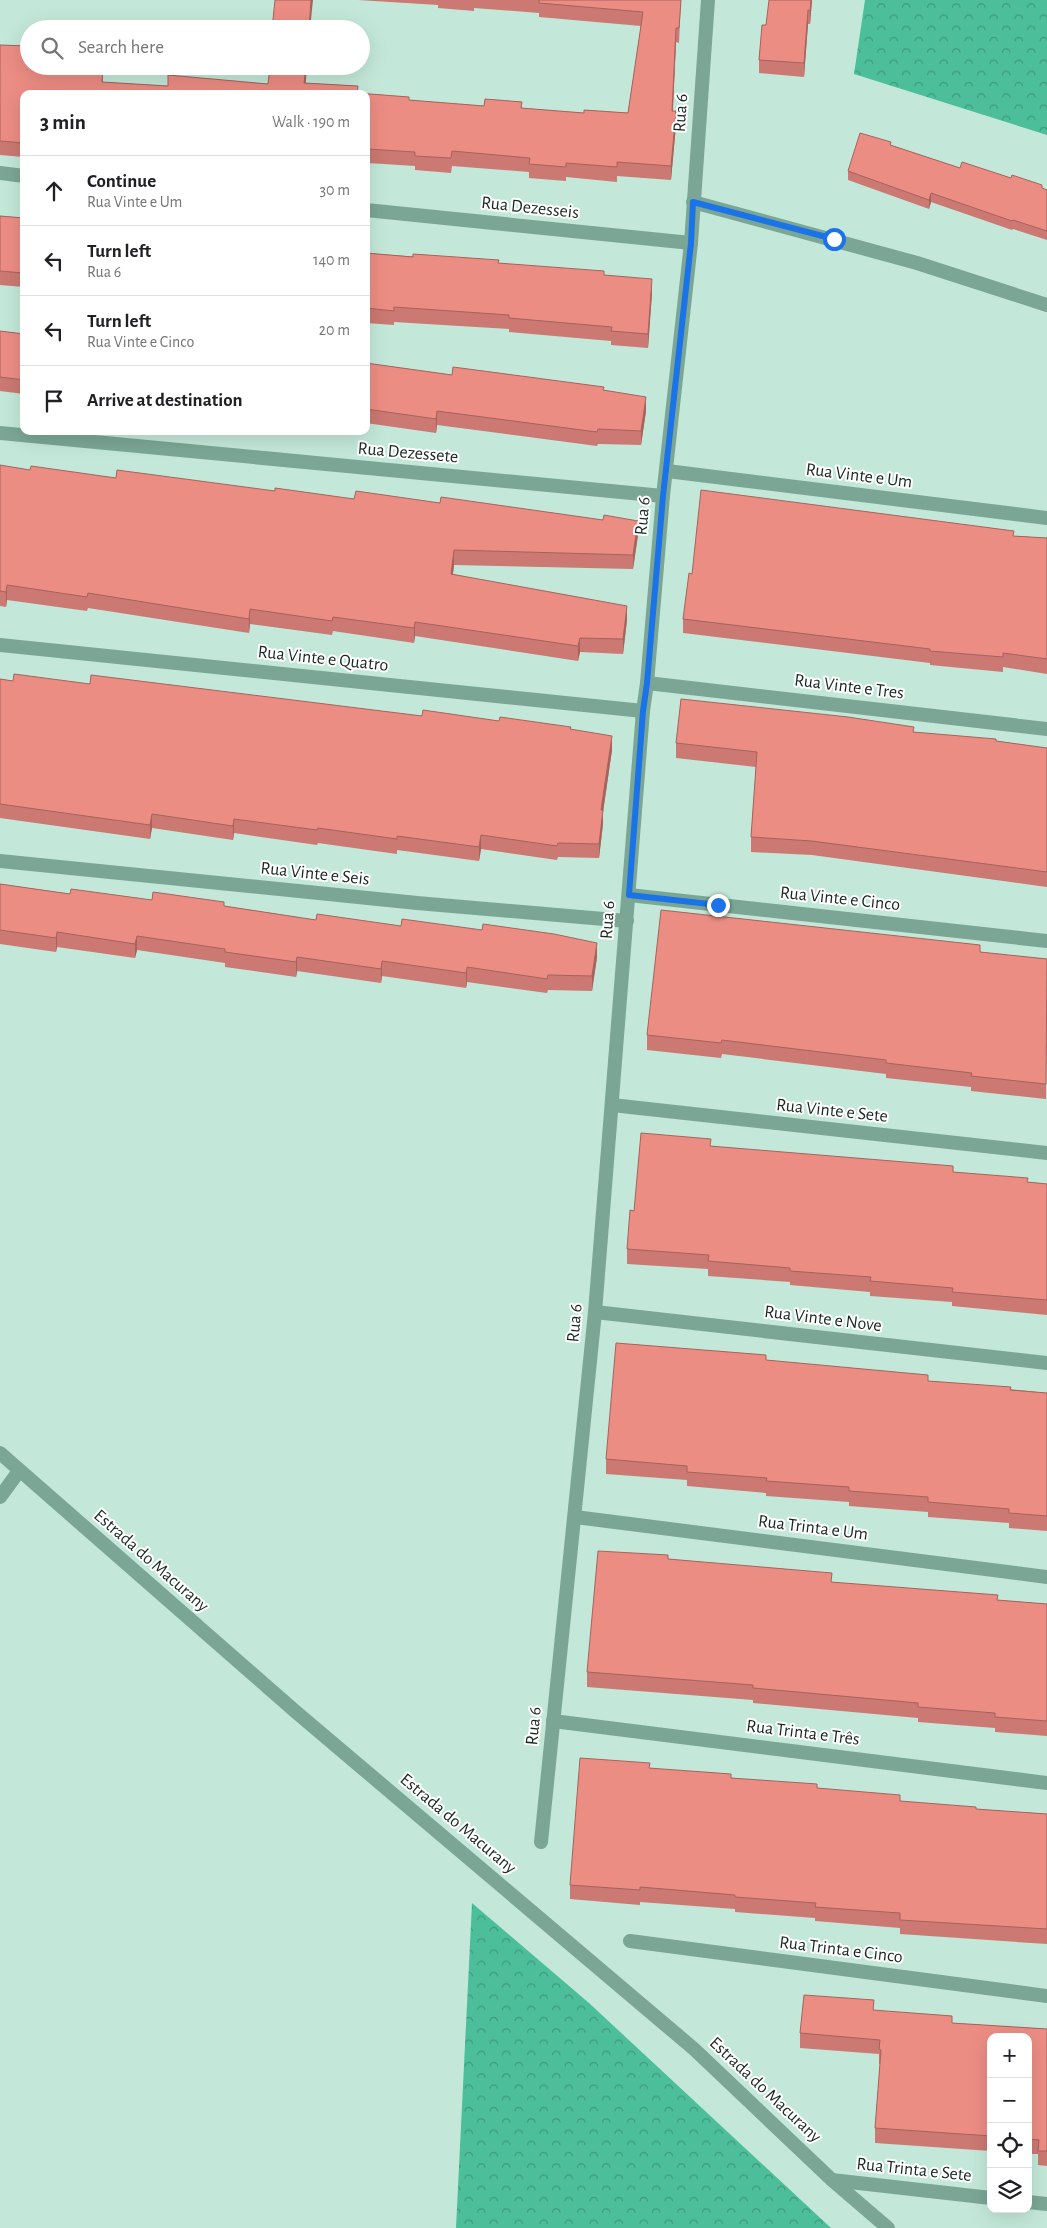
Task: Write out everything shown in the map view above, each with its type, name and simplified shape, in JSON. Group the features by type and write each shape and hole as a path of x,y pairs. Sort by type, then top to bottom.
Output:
{"street":[{"name":"Rua 6","path":"541,1842 595,1312 628,922 643,711 663,496 691,243 708,0"},
{"path":"0,173 20,176"},
{"path":"693,202 917,263 1047,305"},
{"name":"Rua Dezesseis","path":"370,210 691,243"},
{"name":"Rua Dezessete","path":"0,433 20,435"},
{"name":"Rua Dezessete","path":"21,435 663,496"},
{"name":"Rua Vinte e Um","path":"667,471 1047,518"},
{"name":"Rua Vinte e Quatro","path":"0,645 643,711"},
{"name":"Rua Vinte e Tres","path":"647,683 1047,729"},
{"name":"Rua Vinte e Seis","path":"0,861 417,904 628,922"},
{"name":"Rua Vinte e Cinco","path":"629,895 1047,941"},
{"name":"Rua Vinte e Sete","path":"612,1105 1047,1153"},
{"name":"Rua Vinte e Nove","path":"595,1312 1047,1363"},
{"name":"Estrada do Macurany","path":"0,1453 296,1712 694,2049 832,2180 888,2228"},
{"path":"0,1497 19,1471"},
{"name":"Rua Trinta e Um","path":"575,1517 1047,1577"},
{"name":"Rua Trinta e Três","path":"554,1721 1047,1783"},
{"name":"Rua Trinta e Cinco","path":"630,1941 1047,1996"},
{"name":"Rua Trinta e Sete","path":"832,2180 987,2198"},
{"path":"1032,2202 1047,2204"}],"green space":[{"path":"865,0 1047,0 1047,135 854,74"},
{"path":"472,1903 589,2003 831,2228 456,2228"}],"building":[{"path":"275,0 311,0 310,20 273,20"},
{"path":"539,0 681,0 679,28 676,28 672,111 676,111 671,166 617,162 617,167 566,163 566,167 529,164 530,158 452,151 451,158 415,156 415,152 370,149 370,94 409,97 409,100 484,106 485,99 522,102 521,108 584,113 584,110 628,113 643,12 539,3"},
{"path":"769,0 811,0 810,11 808,10 804,63 759,60 762,25 766,25"},
{"path":"0,45 20,46 20,75 103,75 102,82 168,86 168,75 268,84 269,75 305,75 304,83 358,86 357,90 20,90 20,143 0,141"},
{"path":"860,133 891,142 890,145 960,168 962,162 1011,178 1012,175 1042,185 1042,188 1047,190 1047,231 931,193 929,200 848,171"},
{"path":"0,216 20,218 20,273 0,271"},
{"path":"370,253 413,257 413,254 499,260 498,263 604,271 604,275 652,279 648,334 611,331 612,327 509,318 509,315 394,307 394,311 370,308"},
{"path":"0,331 20,334 20,380 0,377"},
{"path":"370,364 452,375 453,367 604,387 603,390 646,397 641,431 598,429 597,432 437,411 436,419 370,410"},
{"path":"0,465 30,470 31,466 116,478 117,470 275,491 275,488 354,499 356,491 440,503 441,497 603,520 604,515 638,521 633,555 454,550 451,574 627,606 623,639 580,638 578,646 415,622 414,628 333,617 332,621 250,609 249,619 88,593 87,597 7,585 6,592 0,591"},
{"path":"701,490 1014,531 1013,536 1047,538 1047,659 1003,653 1003,657 930,651 930,649 683,619 689,573 692,574"},
{"path":"14,674 90,684 91,675 422,716 423,710 499,721 500,717 571,727 570,729 612,736 601,810 603,810 599,844 558,843 557,846 481,835 479,847 397,836 397,839 234,819 233,826 152,814 150,825 0,804 0,679 13,681"},
{"path":"681,699 848,717 914,727 913,732 996,739 996,741 1047,748 1047,872 812,841 751,837 757,752 676,743"},
{"path":"0,884 70,894 71,889 152,900 153,892 224,902 224,906 316,920 317,914 401,926 402,919 482,930 483,924 554,934 597,943 592,976 548,975 547,979 467,967 466,973 382,961 381,969 297,957 296,962 225,952 225,949 137,936 135,944 57,932 56,938 0,930"},
{"path":"661,910 980,945 980,952 1047,959 1046,1084 971,1076 972,1073 886,1063 886,1060 722,1040 721,1043 647,1035"},
{"path":"641,1133 711,1139 710,1146 953,1166 953,1172 1028,1178 1027,1182 1047,1184 1047,1300 952,1292 953,1288 870,1281 871,1277 790,1271 790,1268 708,1261 709,1255 627,1249 630,1210 634,1211"},
{"path":"616,1343 766,1355 766,1360 928,1375 928,1381 1011,1387 1010,1390 1047,1393 1047,1516 1009,1513 1009,1509 928,1502 928,1497 849,1491 849,1487 766,1481 767,1478 687,1472 687,1466 606,1459"},
{"path":"598,1551 668,1555 668,1559 832,1573 831,1582 998,1595 997,1600 1047,1604 1047,1721 995,1717 995,1713 918,1707 918,1703 753,1688 753,1685 587,1672"},
{"path":"580,1758 650,1763 649,1768 731,1774 731,1778 817,1784 817,1788 900,1795 900,1801 1047,1814 1047,1929 900,1920 900,1913 815,1907 816,1903 735,1897 735,1895 640,1887 640,1890 570,1885"},
{"path":"804,1995 874,2000 873,2010 952,2016 952,2023 1047,2029 1047,2151 1038,2151 1039,2140 1032,2139 1032,2033 987,2033 987,2136 875,2128 881,2050 879,2049 880,2040 800,2033"}],"route":[{"path":"718,905 629,895 643,711 663,496 691,243 693,202 834,239"}]}
